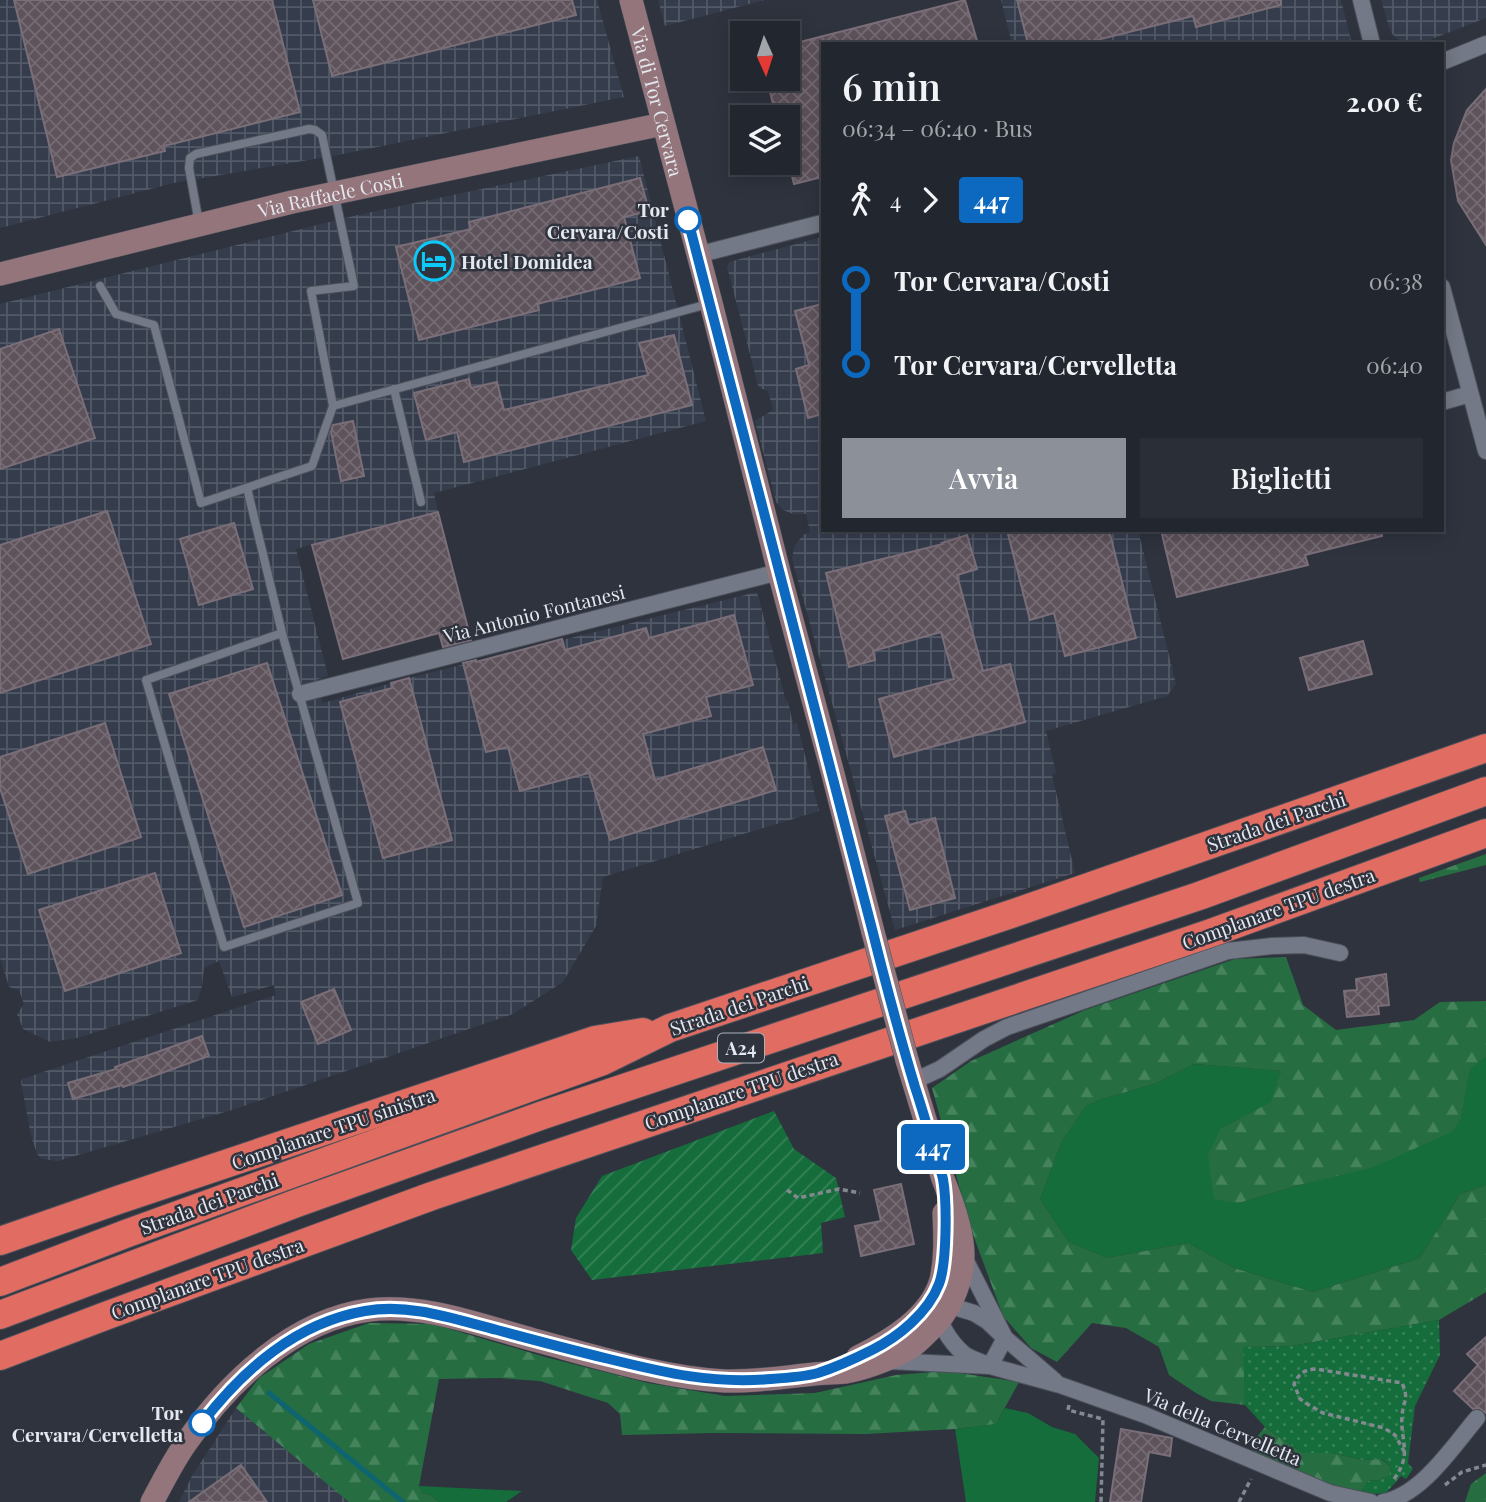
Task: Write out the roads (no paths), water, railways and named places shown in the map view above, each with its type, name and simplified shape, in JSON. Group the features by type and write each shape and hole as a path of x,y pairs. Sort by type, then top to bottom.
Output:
{"highway":[{"name":"Strada dei Parchi","path":"0,1282 603,1061 670,1028 1017,912 1486,748"},
{"name":"Strada dei Parchi","path":"0,1315 297,1203 504,1129 1199,896 1486,791"},
{"name":"Complanare TPU destra","path":"0,1356 457,1187 1211,933 1486,834"},
{"name":"Complanare TPU sinistra","path":"0,1241 595,1040 670,1028"}],"street":[{"name":"Via di Tor Cervara","path":"152,1502 187,1441 216,1404 261,1360 293,1337 341,1317 368,1310 432,1313 681,1376 742,1381 848,1371 883,1361 914,1345 959,1277 963,1256 958,1224 910,1071 631,0"},
{"path":"1361,0 1372,42"},
{"path":"1444,61 1486,44"},
{"name":"Via Raffaele Costi","path":"0,274 335,192 663,124"},
{"path":"697,256 821,223"},
{"path":"1444,295 1486,451"},
{"path":"1444,401 1470,394"},
{"name":"Via Antonio Fontanesi","path":"300,694 779,572"},
{"path":"910,1071 940,1069 1007,1027 1228,951 1272,946 1304,946 1340,953"},
{"name":"Via di Tor Cervara","path":"940,1309 945,1245 943,1179"},
{"path":"963,1256 1005,1338"},
{"name":"Via di Tor Cervara","path":"814,1374 847,1363 881,1346 916,1318 940,1309"},
{"path":"990,1366 965,1355 951,1340 940,1309 974,1313 1067,1387"},
{"path":"990,1366 1005,1338"},
{"path":"883,1361 990,1366"},
{"name":"Via della Cervelletta","path":"990,1366 1067,1387 1144,1415 1330,1493 1363,1500"},
{"path":"1383,1502 1392,1501 1405,1494 1431,1473 1477,1418"}],"lane":[{"path":"100,286 116,314 154,325 201,503 312,466 333,406 311,291 355,286 321,135 316,130 309,129 196,154 190,158 188,168 200,224"},
{"path":"333,406 711,303"},
{"path":"394,389 421,502"},
{"path":"247,488 282,633 358,903 224,947 146,680 282,633"}],"waterway":[{"path":"269,1393 403,1502"}],"place":[{"name":"Tor Cervara/Costi","path":"688,220"},
{"name":"Hotel Domidea","path":"434,261"},
{"name":"Tor Cervara/Cervelletta","path":"202,1423"}]}
